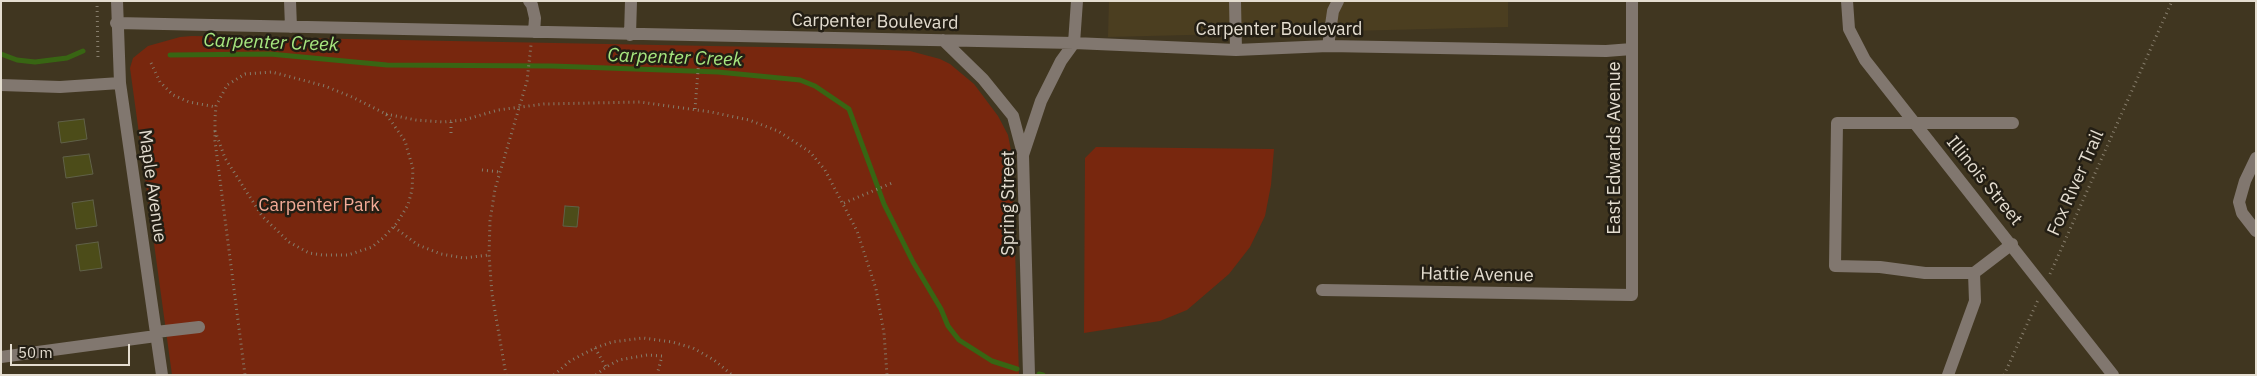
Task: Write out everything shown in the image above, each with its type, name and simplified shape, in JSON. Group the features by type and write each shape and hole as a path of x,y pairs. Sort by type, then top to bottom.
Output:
{"street":[{"name":"Maple Avenue","path":"117,1 116,24 120,83 162,375"},
{"path":"290,1 291,27"},
{"path":"529,1 535,18 534,32"},
{"path":"630,36 631,1"},
{"path":"1074,43 1077,1"},
{"path":"1235,1 1236,50"},
{"path":"1328,46 1333,11 1338,1"},
{"name":"East Edwards Avenue","path":"1632,1 1632,295"},
{"name":"Illinois Street","path":"1847,1 1849,29 1865,60 2012,244 2113,375"},
{"name":"Carpenter Boulevard","path":"116,24 534,32 630,36 1074,43 1236,50 1328,46 1606,51 1632,49"},
{"path":"943,40 983,79 1013,116 1023,155"},
{"name":"Spring Street","path":"1029,375 1023,155 1041,101 1061,61 1074,43"},
{"path":"1,84 60,87 120,83"},
{"path":"2012,244 1974,273 1835,266 1837,123 1917,125 2014,123"},
{"path":"2256,158 2245,181 2239,202 2242,213 2256,231"},
{"path":"1948,375 1969,322 1975,301 1974,273"},
{"name":"Hattie Avenue","path":"1322,290 1632,295"},
{"path":"1,357 199,326"}],"path":[{"path":"97,1 98,60"},
{"name":"Fox River Trail","path":"2004,375 2172,1"},
{"path":"506,375 495,316 489,255 491,210 500,172 520,108 529,58"},
{"path":"695,109 699,58"},
{"path":"151,63 160,82 173,95 189,102 216,107"},
{"path":"246,375 217,163 216,107 220,95 231,81 245,74 272,72 334,90 386,114 422,121 451,122 498,110 556,103 640,102 695,109 761,124 790,138 810,152 820,164 844,203 860,240 876,289 884,333 887,375"},
{"path":"215,131 225,158 256,208 282,236 297,247 322,255 348,255 372,247 394,227 408,205 413,169 405,141 386,114"},
{"path":"451,122 451,133"},
{"path":"482,170 500,172"},
{"path":"844,203 892,183"},
{"path":"394,227 418,245 441,254 469,258 489,255"},
{"path":"554,375 570,361 594,348 628,339 648,338 667,341 702,353 732,375"},
{"path":"594,348 606,367"},
{"path":"596,375 606,367 633,356 662,356 657,375"}],"shaded area":[{"path":"1109,1 1508,1 1508,27 1108,37"}],"green space":[{"name":"Carpenter Park","path":"180,37 867,49 910,51 940,59 950,64 974,84 998,116 1008,135 1012,156 1019,375 172,375 130,68 133,58 148,46"},
{"path":"1096,147 1274,149 1271,185 1265,216 1250,247 1229,274 1187,310 1160,321 1084,333 1085,158"}],"building":[{"path":"84,119 87,139 61,143 58,122"},
{"path":"89,154 93,174 66,178 63,157"},
{"path":"93,200 97,226 76,229 72,203"},
{"path":"565,206 579,207 577,227 563,226"},
{"path":"98,242 102,268 80,271 76,245"}],"waterway":[{"name":"Carpenter Creek","path":"1,54 17,60 35,62 67,58 83,51"},
{"name":"Carpenter Creek","path":"170,55 270,54 387,65 552,66 718,72 800,80 815,86 849,109 884,204 913,262 941,309 948,326 959,340 992,361 1017,369"},
{"name":"Carpenter Creek","path":"1039,374 1043,375"}]}
